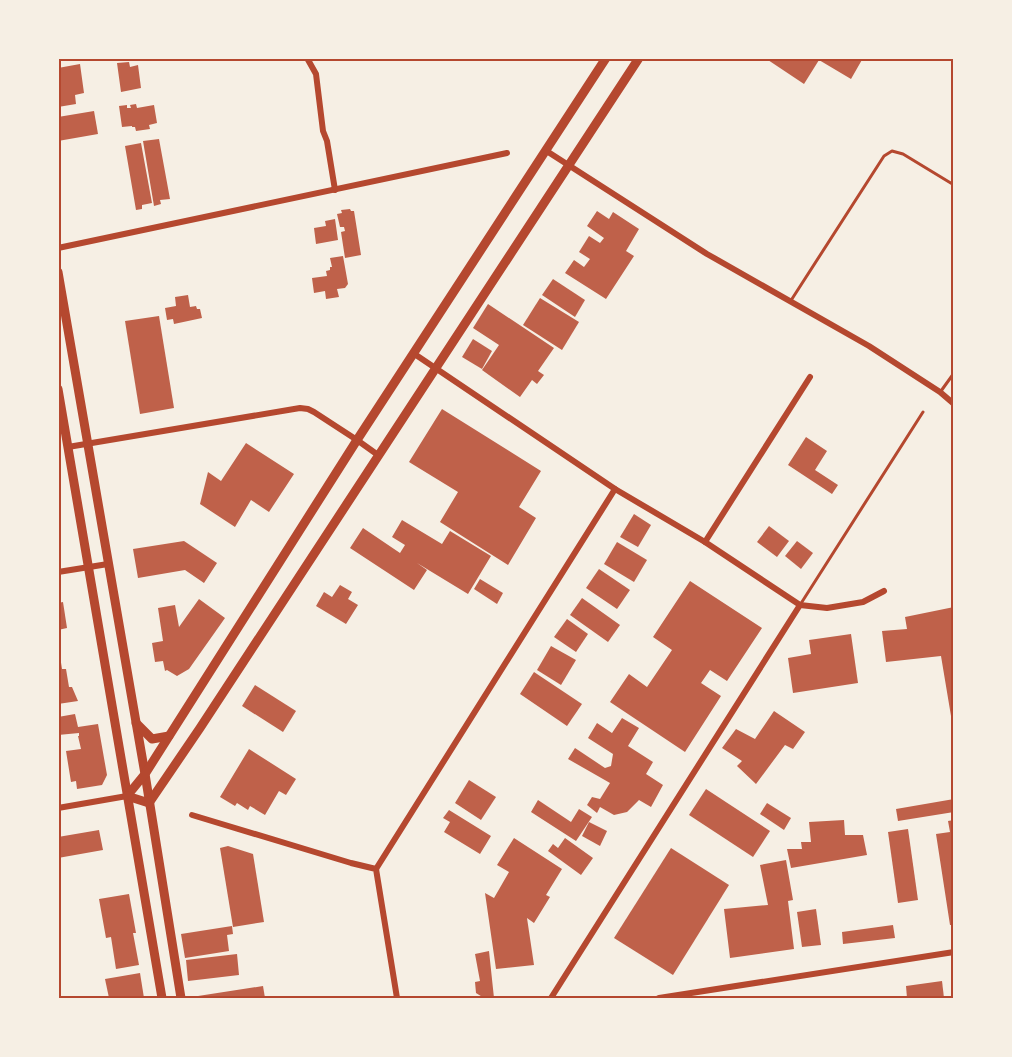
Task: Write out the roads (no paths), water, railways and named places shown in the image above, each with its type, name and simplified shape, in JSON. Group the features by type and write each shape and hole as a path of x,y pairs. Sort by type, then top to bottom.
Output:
{"main road":[{"path":"127,796 145,774 413,353 606,58"},
{"path":"149,802 639,58"},
{"path":"58,272 63,328 88,444 181,999"},
{"path":"58,389 162,999"},
{"path":"136,723 152,739 169,736"},
{"path":"127,796 149,802"}],"street":[{"path":"308,58 316,74 323,130 335,190"},
{"path":"545,150 707,254 869,346 940,392 954,404"},
{"path":"58,248 507,153"},
{"path":"413,353 615,489 705,542 800,604 827,608 863,602 884,591"},
{"path":"705,542 810,377"},
{"path":"68,447 300,408 314,412 378,455"},
{"path":"397,999 376,869 615,489"},
{"path":"58,572 108,564"},
{"path":"551,999 800,604"},
{"path":"58,808 127,796"},
{"path":"192,815 376,869"},
{"path":"659,999 954,952"}],"lane":[{"path":"790,302 884,156 892,151 903,154 954,185"},
{"path":"940,392 954,373"},
{"path":"800,604 923,412"}]}
